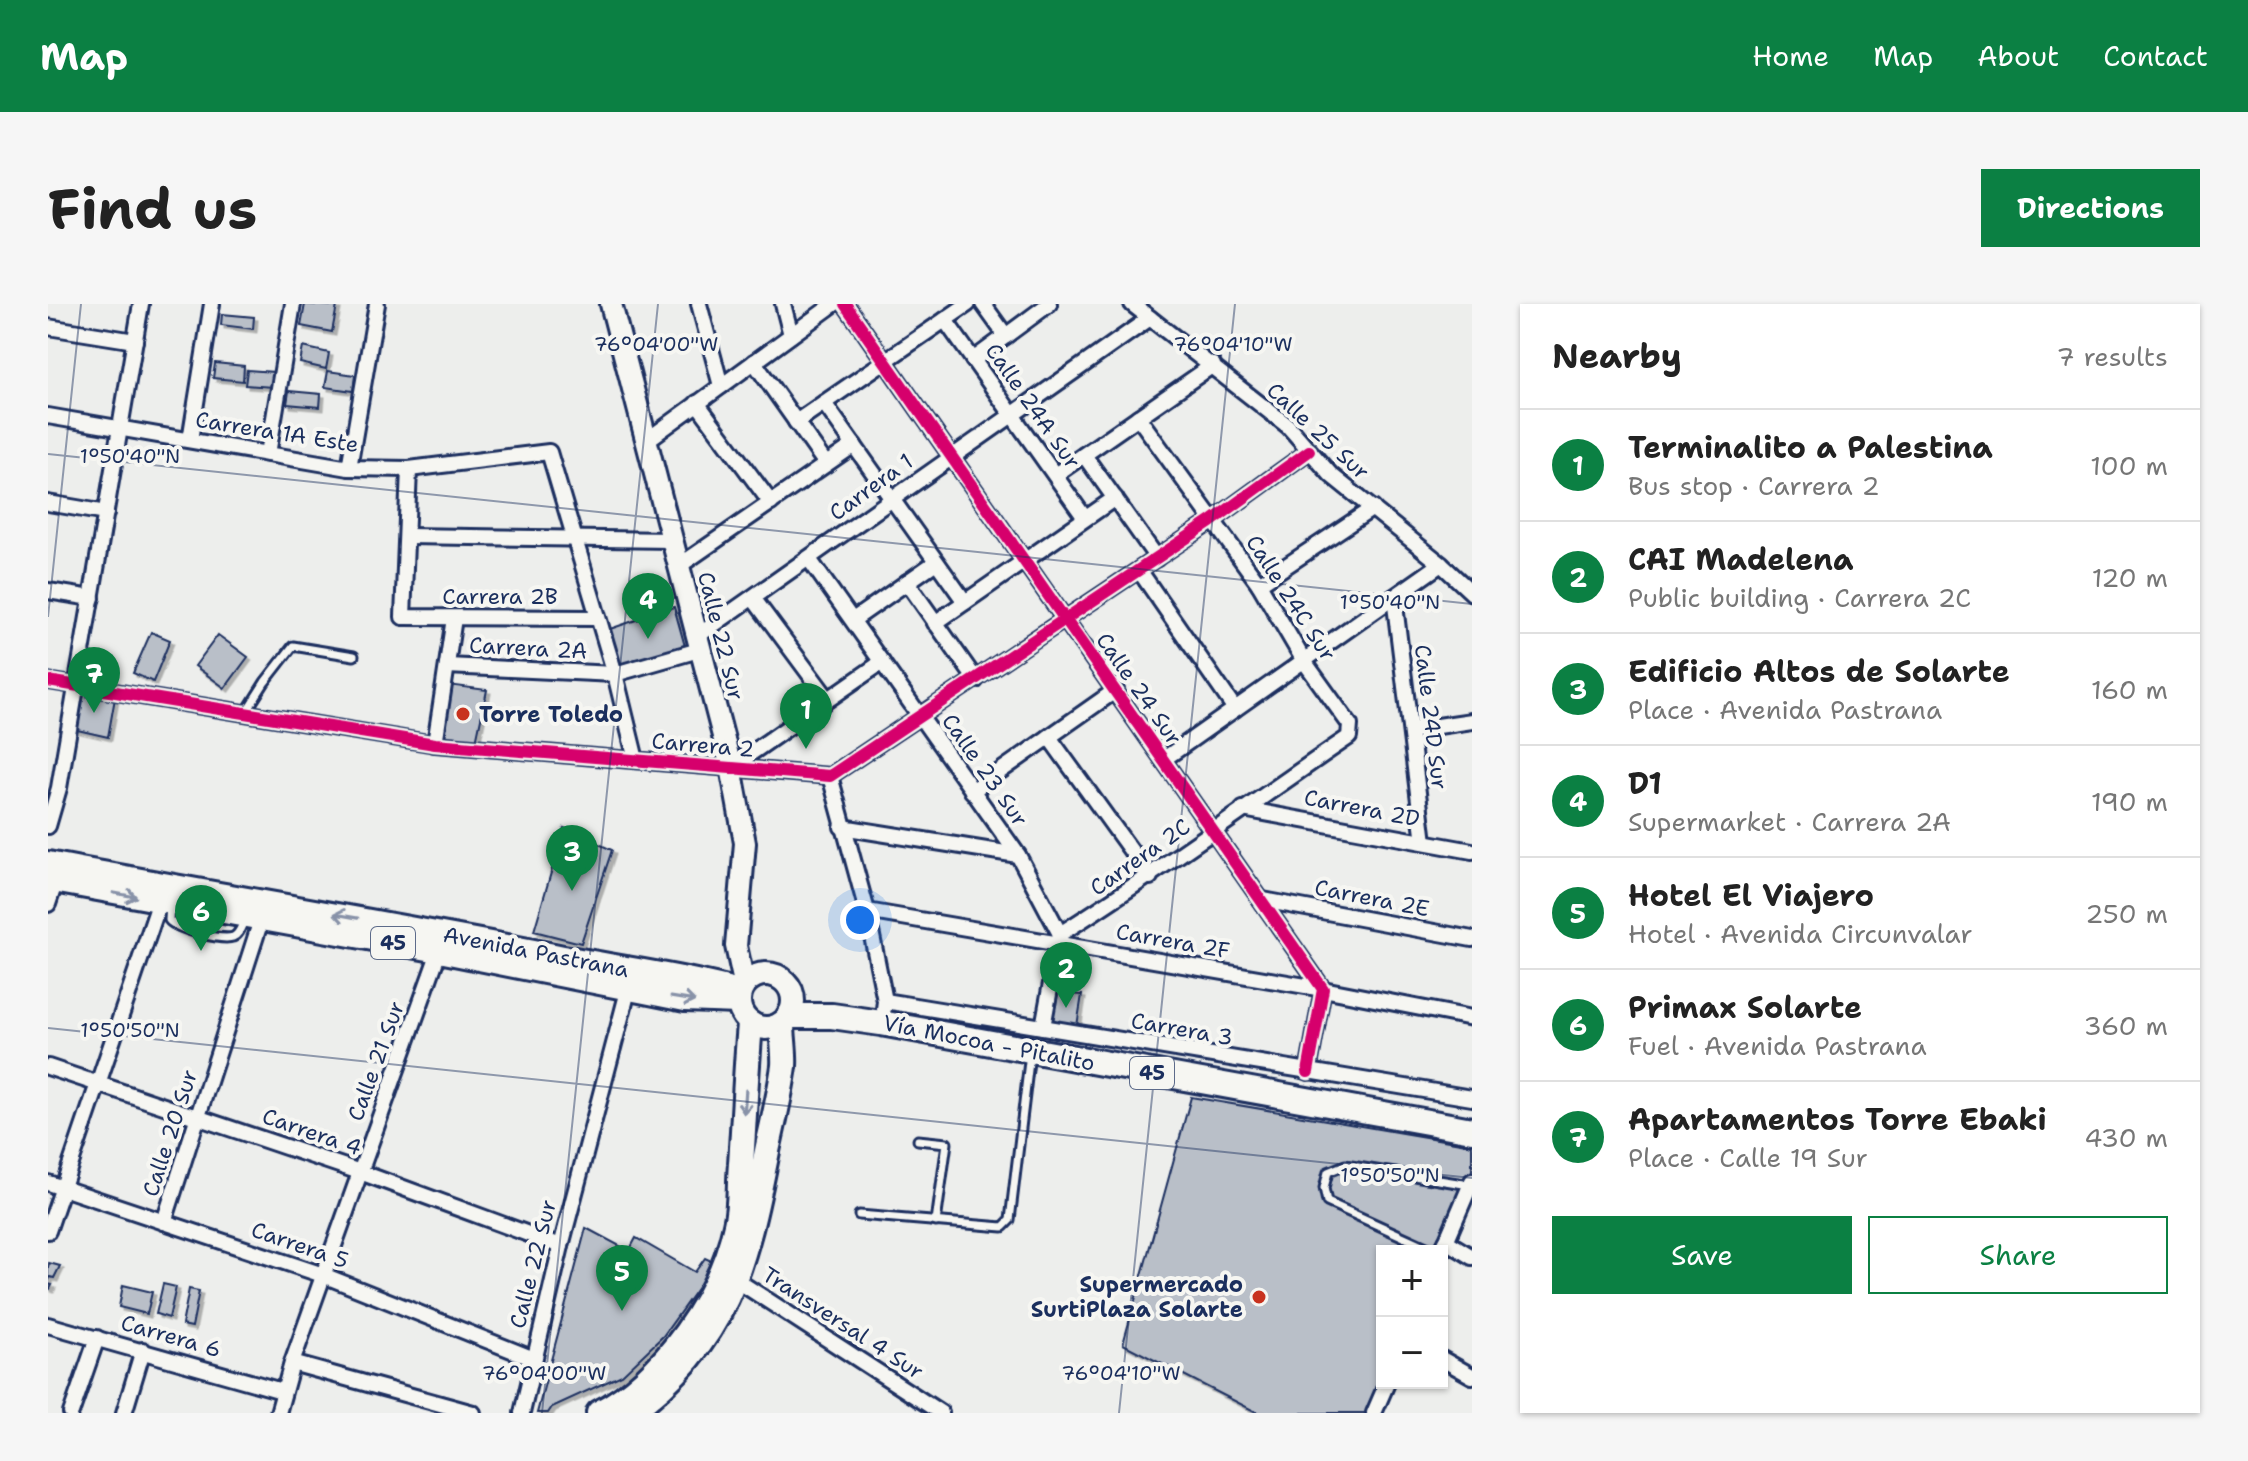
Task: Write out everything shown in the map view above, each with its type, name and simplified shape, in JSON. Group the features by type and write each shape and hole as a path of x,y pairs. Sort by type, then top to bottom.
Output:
{"highway":[{"name":"Vía Mocoa - Pitalito","path":"788,1014 832,1016 883,1012 1030,1051 1472,1130"},
{"path":"599,1413 646,1378 684,1337 729,1275 752,1227 784,1063 788,1014"},
{"path":"628,1413 654,1395 690,1358 716,1318 729,1275 737,1225 750,1024"}],"main road":[{"name":"Calle 22 Sur","path":"611,304 731,767 745,843 736,946 744,988"},
{"name":"Avenida Pastrana","path":"53,872 165,896 442,943 630,980 698,980 744,988"},
{"path":"768,973 781,978 791,988 788,1014 766,1029 750,1024 741,1015 744,988 768,973"}],"street":[{"path":"48,826 59,788 141,304"},
{"path":"190,440 212,304"},
{"path":"268,454 293,304"},
{"path":"349,468 377,304"},
{"path":"699,304 721,386"},
{"path":"783,304 791,335"},
{"path":"646,441 834,304"},
{"name":"Calle 24 Sur","path":"845,304 1323,989"},
{"path":"796,422 968,304"},
{"path":"983,304 1006,336"},
{"path":"973,360 1049,304"},
{"name":"Calle 25 Sur","path":"1132,304 1288,426 1331,475 1472,593"},
{"name":"Carrera 1","path":"697,643 753,598 1150,318"},
{"name":"Calle 24A Sur","path":"945,320 1085,518"},
{"path":"48,327 135,341"},
{"path":"754,362 826,464"},
{"path":"1055,475 1213,365"},
{"path":"697,403 771,503"},
{"path":"824,403 965,602"},
{"name":"Carrera 1A Este","path":"48,416 349,468 409,469 549,452 575,540"},
{"name":"Calle 24C Sur","path":"1138,417 1259,584 1304,661 1350,725"},
{"path":"679,566 854,445"},
{"path":"883,1012 867,911 830,776 1212,521 1309,451"},
{"path":"1084,455 1157,558"},
{"path":"409,469 407,536 672,540"},
{"path":"935,623 1115,498"},
{"path":"48,503 106,513"},
{"path":"1259,584 1373,508"},
{"name":"Carrera 2B","path":"407,536 403,617 597,618"},
{"path":"575,540 615,674 636,760"},
{"name":"Calle 23 Sur","path":"809,559 1018,855 1059,939"},
{"path":"853,620 936,562"},
{"path":"1164,759 1441,564"},
{"path":"1139,570 1235,709"},
{"path":"907,582 976,680"},
{"path":"48,591 92,598"},
{"name":"Calle 24D Sur","path":"1394,597 1424,842"},
{"path":"753,598 828,699"},
{"path":"435,744 454,618"},
{"name":"Carrera 2A","path":"447,666 615,674 697,643"},
{"path":"731,767 882,662"},
{"name":"Carrera 2","path":"48,681 435,744 830,776"},
{"path":"972,791 1116,690"},
{"path":"1411,730 1472,721"},
{"name":"Carrera 2C","path":"1059,939 1349,737 1350,725"},
{"path":"1049,737 1150,877"},
{"name":"Carrera 2D","path":"1243,809 1472,851"},
{"path":"842,827 1018,855"},
{"path":"48,904 53,872"},
{"path":"48,1231 55,1186 99,1083 165,896"},
{"name":"Carrera 2E","path":"1263,900 1472,939"},
{"name":"Carrera 2F","path":"867,911 1059,939 1472,1018"},
{"name":"Calle 20 Sur","path":"164,1222 257,913"},
{"path":"1043,1027 1059,939"},
{"name":"Calle 21 Sur","path":"278,1413 282,1391 442,943"},
{"name":"Calle 22 Sur","path":"522,1413 561,1246 630,980"},
{"path":"1308,1072 1323,989"},
{"name":"Carrera 3","path":"883,1012 1043,1027 1472,1098"},
{"name":"Carrera 4","path":"48,1067 360,1172 561,1246"},
{"path":"1442,1245 1471,1183"},
{"name":"Carrera 5","path":"55,1186 323,1275 534,1359"},
{"path":"1448,1250 1472,1257"},
{"name":"Transversal 4 Sur","path":"729,1275 941,1413"},
{"name":"Carrera 6","path":"48,1325 282,1391"},
{"path":"71,1413 97,1338"},
{"path":"124,1413 143,1350"},
{"path":"1448,1362 1472,1376"},
{"path":"292,1363 473,1413"},
{"path":"1374,1413 1384,1389"},
{"path":"910,1413 919,1399"}],"lane":[{"path":"244,714 293,646 354,656"},
{"path":"165,896 171,924 177,928 235,937 257,913"},
{"path":"859,1215 1003,1227 1010,1220 1030,1051"},
{"path":"918,1140 947,1143 936,1222"},
{"path":"1434,1245 1327,1202 1324,1188 1328,1172 1345,1165 1471,1183"}],"building":[{"path":"305,304 337,306 332,332 301,326"},
{"path":"222,314 254,317 253,329 221,325"},
{"path":"303,347 329,353 326,369 300,363"},
{"path":"215,363 244,366 243,381 213,378"},
{"path":"247,370 274,372 273,387 245,385"},
{"path":"328,371 355,375 353,391 325,387"},
{"path":"289,391 321,394 320,407 287,404"},
{"path":"674,607 686,650 618,666 610,629"},
{"path":"151,632 170,640 153,682 133,673"},
{"path":"218,635 248,657 225,688 195,666"},
{"name":"Torre Toledo","path":"448,685 487,690 476,742 440,737"},
{"path":"81,691 115,698 108,737 73,729"},
{"path":"564,828 612,850 581,943 534,931"},
{"path":"1056,993 1082,995 1077,1026 1049,1020"},
{"name":"Supermercado SurtiPlaza Solarte","path":"1191,1097 1472,1145 1472,1170 1441,1245 1376,1245 1376,1389 1380,1389 1371,1413 1258,1413 1123,1344"},
{"path":"586,1228 629,1251 636,1238 695,1272 705,1258 718,1264 708,1284 699,1286 663,1336 622,1375 552,1407 548,1413 537,1413"},
{"path":"49,1263 60,1266 54,1278 50,1277 48,1284"},
{"path":"163,1284 176,1287 169,1318 156,1314"},
{"path":"123,1285 152,1292 147,1314 119,1307"},
{"path":"189,1289 199,1291 192,1327 182,1325"}],"cycle path":[{"path":"845,304 1323,989 1308,1072"},
{"path":"48,681 435,744 830,776 1212,521 1309,451"}],"place":[{"name":"D1","path":"648,639"},
{"name":"Apartamentos Torre Ebaki","path":"94,713"},
{"name":"Torre Toledo","path":"463,714"},
{"name":"Terminalito a Palestina","path":"806,749"},
{"name":"Edificio Altos de Solarte","path":"572,891"},
{"name":"Primax Solarte","path":"201,951"},
{"name":"CAI Madelena","path":"1066,1008"},
{"name":"Supermercado SurtiPlaza Solarte","path":"1259,1297"},
{"name":"Hotel El Viajero","path":"622,1311"}]}
